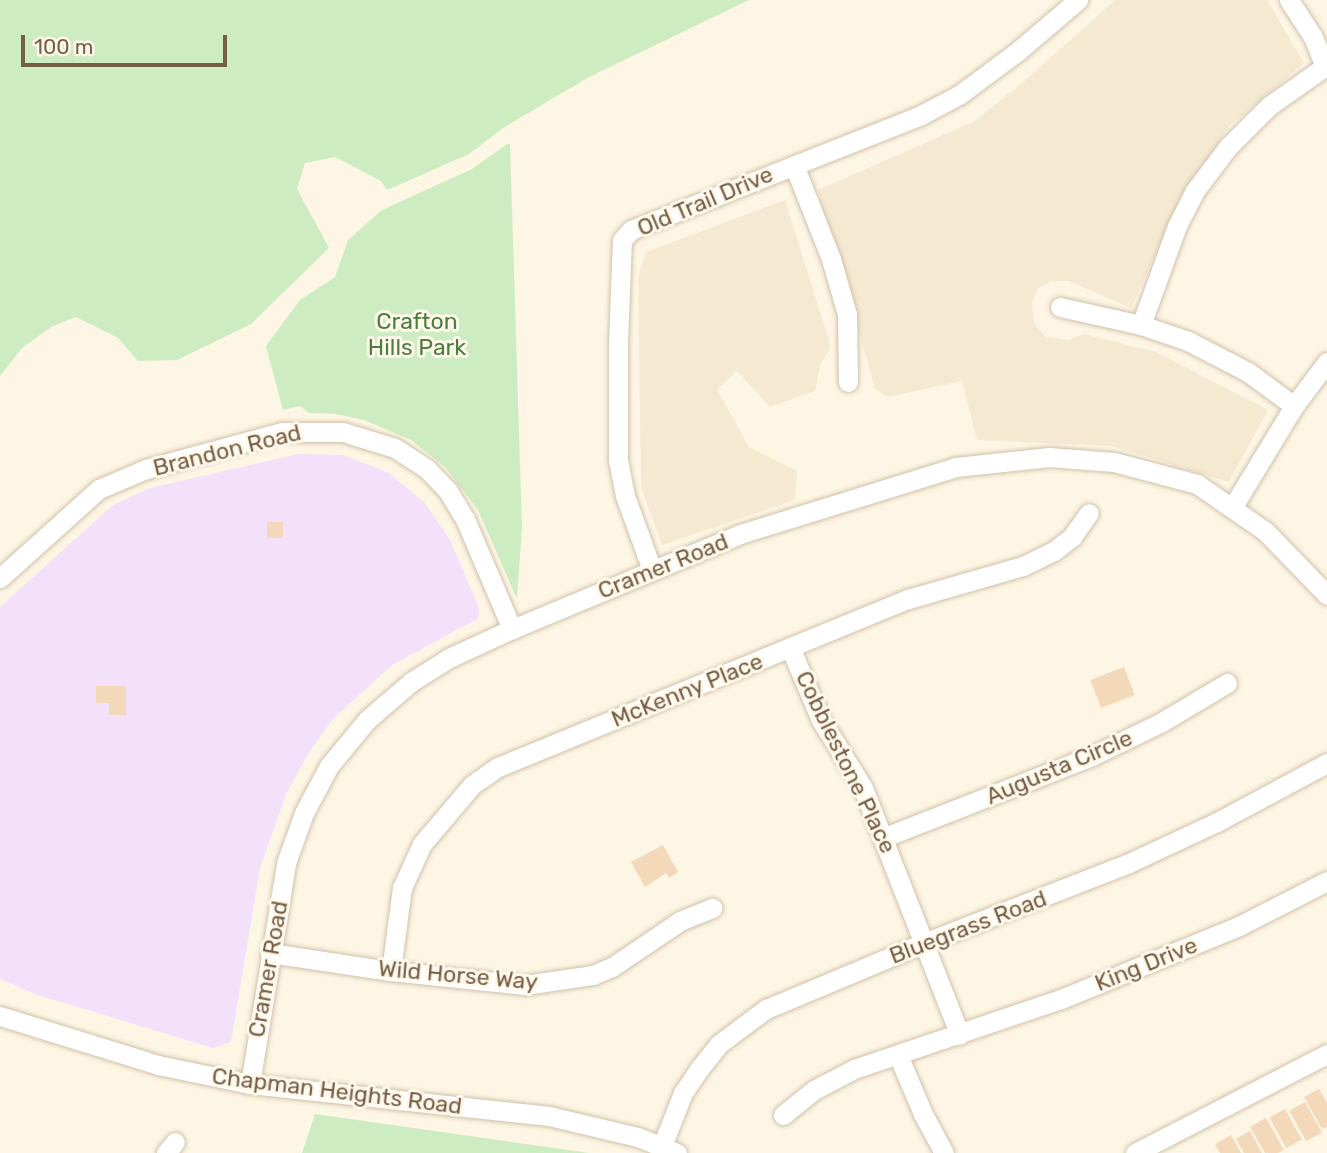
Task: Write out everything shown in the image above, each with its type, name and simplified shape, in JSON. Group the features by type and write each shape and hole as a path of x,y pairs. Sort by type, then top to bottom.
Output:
{"street":[{"name":"Old Trail Drive","path":"652,570 625,496 618,461 618,343 622,240 631,230 921,115 959,95 1018,51 1078,0"},
{"path":"1141,325 1177,226 1194,192 1228,146 1269,106 1326,66 1313,37 1289,0"},
{"path":"794,165 831,259 847,314 849,382"},
{"path":"1060,307 1141,325 1188,341 1248,372 1294,406"},
{"path":"1232,508 1294,406 1327,362"},
{"name":"Brandon Road","path":"0,578 99,489 146,469 282,432 343,432 395,448 426,469 448,491 465,519 512,629"},
{"name":"Cramer Road","path":"250,1084 286,863 303,813 329,766 367,720 411,682 449,658 512,629 740,534 956,467 1049,457 1114,462 1198,485 1265,531 1327,595"},
{"name":"McKenny Place","path":"391,971 402,888 422,844 472,785 498,767 908,599 1023,566 1054,551 1072,537 1089,513"},
{"name":"Cobblestone Place","path":"790,647 821,720 848,758 885,837 960,1035"},
{"name":"Augusta Circle","path":"885,837 1092,756 1160,723 1227,683"},
{"name":"Bluegrass Road","path":"670,1150 683,1093 719,1044 741,1026 789,998 1129,863 1217,822 1327,763"},
{"name":"King Drive","path":"783,1115 814,1090 854,1069 1061,999 1228,930 1327,881"},
{"name":"Wild Horse Way","path":"270,953 391,971 525,985 570,980 612,967 680,921 713,908"},
{"name":"Chapman Heights Road","path":"0,1016 158,1065 250,1084 549,1116 638,1137 670,1150"},
{"path":"1135,1153 1327,1054"},
{"path":"898,1055 923,1114 944,1153"}],"shaded area":[{"path":"1115,0 1267,0 1304,63 1228,127 1168,227 1131,308 1069,281 1052,281 1038,288 1032,303 1034,323 1046,337 1069,340 1084,334 1156,352 1268,410 1229,482 1112,446 977,440 962,381 887,397 875,388 818,190 973,122 1020,85"},
{"path":"785,200 831,347 820,365 815,391 770,407 737,371 717,389 749,447 797,471 795,500 662,545 641,487 638,277 646,252"},
{"path":"299,454 343,455 389,473 425,503 450,540 480,610 477,619 392,665 333,719 310,751 286,794 260,868 231,1042 213,1048 38,995 0,979 0,607 113,505 150,488"}],"green space":[{"path":"0,0 749,0 589,77 503,128 469,154 387,190 381,181 335,157 305,163 297,189 329,248 251,324 177,360 138,361 118,338 76,317 51,327 22,348 0,376"},
{"name":"Crafton Hills Park","path":"510,144 522,528 517,599 478,510 445,467 411,440 364,420 336,414 309,413 300,406 283,410 266,346 300,300 335,277 348,240 382,210 472,169"},
{"path":"315,1114 589,1153 302,1153"}],"building":[{"path":"267,522 283,522 283,538 267,538"},
{"path":"1124,667 1135,695 1101,708 1090,680"},
{"path":"96,686 126,686 126,715 109,715 109,703 96,703"},
{"path":"663,845 678,872 669,878 666,873 645,887 631,862"},
{"path":"1319,1089 1327,1103 1327,1127 1322,1129 1304,1097"},
{"path":"1305,1102 1322,1133 1306,1141 1289,1111"},
{"path":"1285,1109 1302,1140 1286,1148 1269,1118"},
{"path":"1266,1118 1284,1150 1278,1153 1265,1153 1250,1127"},
{"path":"1250,1131 1262,1153 1244,1153 1236,1139"},
{"path":"1231,1135 1241,1153 1220,1153 1215,1144"}]}
